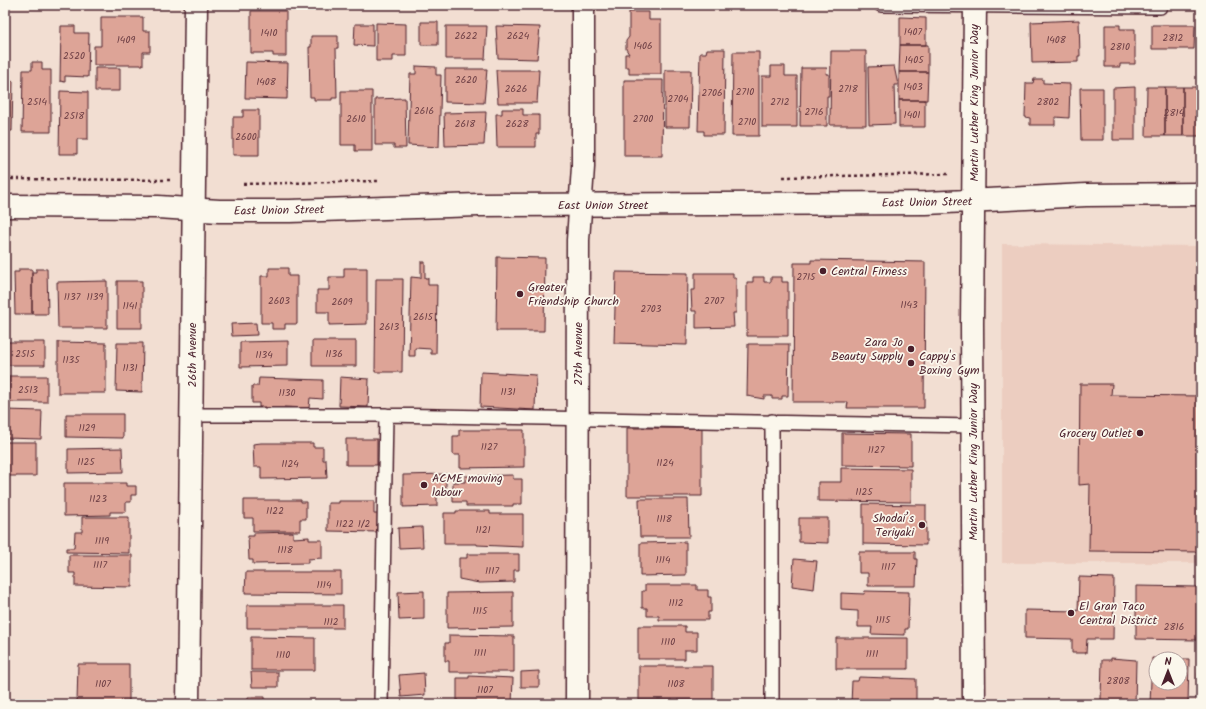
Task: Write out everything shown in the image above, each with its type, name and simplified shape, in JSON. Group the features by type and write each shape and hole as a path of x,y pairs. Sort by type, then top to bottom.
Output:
{"street":[{"name":"26th Avenue","path":"188,704 192,415 192,209 196,5"},
{"name":"27th Avenue","path":"577,704 578,240 583,167 583,5"},
{"name":"Martin Luther King Junior Way","path":"974,704 973,426 975,6"},
{"name":"East Union Street","path":"5,206 158,207 290,211 479,205 974,201 1086,195 1201,194"}],"lane":[{"path":"881,5 1160,7"},
{"path":"192,415 386,415 772,421 973,426"},
{"path":"381,704 386,415"},
{"path":"772,421 772,704"}],"path":[{"path":"5,178 158,179"},
{"path":"242,184 384,181"}],"shaded area":[{"path":"1002,244 1201,246 1201,563 1002,563"}],"building":[{"path":"81,5 134,5 134,7 81,7"},
{"path":"251,11 286,11 286,56 273,56 273,53 251,53"},
{"path":"629,12 649,12 649,20 661,20 661,74 629,74 629,67 625,67 625,54 629,54 626,49 626,41 629,37"},
{"path":"101,17 143,17 143,31 150,31 150,52 143,52 143,65 94,65 94,46 101,46"},
{"path":"900,17 926,18 926,45 900,45"},
{"path":"1079,20 1080,56 1078,56 1078,62 1032,63 1031,22"},
{"path":"421,22 438,22 438,45 421,45"},
{"path":"376,23 406,24 406,56 393,56 393,61 376,61"},
{"path":"355,24 373,24 373,46 354,45"},
{"path":"1105,25 1120,25 1120,29 1135,29 1135,64 1120,64 1120,67 1105,67"},
{"path":"1152,25 1195,25 1194,49 1152,49"},
{"path":"61,26 75,26 75,33 89,33 88,77 65,76 65,82 60,81"},
{"path":"446,26 487,26 485,59 446,59"},
{"path":"496,26 540,27 537,59 498,58"},
{"path":"311,36 338,36 338,48 336,48 337,98 332,98 332,100 314,100 314,97 310,97 309,47 311,47"},
{"path":"900,45 928,45 928,72 899,72"},
{"path":"707,49 725,49 724,135 704,135 704,131 698,131 700,53 706,53"},
{"path":"831,51 866,51 866,125 830,125"},
{"path":"733,52 759,52 759,136 732,136"},
{"path":"32,62 42,62 42,70 51,70 51,132 22,132 23,70 32,70"},
{"path":"246,62 288,63 287,99 245,98"},
{"path":"416,66 436,67 436,75 441,75 439,147 408,145 410,74 416,74"},
{"path":"771,66 785,66 785,76 797,76 797,127 762,127 762,76 771,76"},
{"path":"894,66 898,85 894,85 895,124 869,125 868,67"},
{"path":"95,68 120,68 120,91 95,91"},
{"path":"801,68 827,68 826,74 829,74 829,96 827,96 827,126 800,126"},
{"path":"445,69 487,69 484,103 445,102"},
{"path":"496,70 539,70 537,103 498,103"},
{"path":"665,70 691,70 690,127 665,127"},
{"path":"899,72 928,72 927,100 899,100"},
{"path":"1034,79 1043,79 1043,83 1070,84 1069,118 1055,117 1055,125 1030,125 1030,118 1025,117 1026,83 1033,83"},
{"path":"624,80 663,80 662,156 624,156"},
{"path":"5,81 13,81 12,131 5,131"},
{"path":"1135,87 1135,140 1113,140 1113,88"},
{"path":"1147,87 1165,87 1165,136 1146,136"},
{"path":"1165,87 1183,87 1183,136 1165,136"},
{"path":"1183,87 1201,87 1201,136 1183,136"},
{"path":"1080,88 1103,88 1103,140 1081,140"},
{"path":"60,91 88,92 88,139 77,139 77,154 59,154"},
{"path":"341,91 372,91 372,151 355,151 355,145 341,145"},
{"path":"405,98 406,148 394,148 394,145 375,145 375,99"},
{"path":"899,100 925,100 925,127 899,127"},
{"path":"502,109 523,109 523,115 539,115 539,134 536,134 536,147 497,147 496,114 502,114"},
{"path":"243,110 259,110 259,155 233,155 233,117 243,117"},
{"path":"486,112 484,145 445,146 444,113"},
{"name":"Greater Friendship Church","path":"497,257 545,258 544,331 496,331"},
{"path":"811,260 925,262 924,408 847,408 848,402 793,402 794,263 811,263"},
{"path":"421,262 425,262 425,278 428,278 428,285 437,285 436,354 431,354 431,349 415,348 415,356 409,356 411,277 421,278"},
{"path":"269,268 288,268 288,276 297,276 297,324 285,324 285,329 272,329 272,323 261,323 261,276 269,276"},
{"path":"344,268 367,268 367,324 329,325 329,312 317,312 317,290 329,290 329,277 344,277"},
{"path":"19,269 32,269 32,314 15,314 14,272 19,272"},
{"path":"36,269 47,269 48,314 32,314 32,272 36,272"},
{"path":"616,272 688,273 687,345 614,343"},
{"path":"695,273 733,273 733,278 736,278 736,313 733,313 734,327 696,328 696,311 692,311 691,290 695,290"},
{"path":"753,277 764,277 764,282 771,282 771,277 782,277 782,282 788,282 788,336 747,336 747,282 753,282"},
{"path":"376,279 403,279 402,372 375,372"},
{"path":"107,281 107,328 58,328 57,282"},
{"path":"117,281 142,281 142,328 117,328"},
{"path":"256,323 257,335 232,336 231,324"},
{"path":"288,341 288,366 240,367 240,342"},
{"path":"312,341 356,341 356,366 312,366"},
{"path":"5,342 45,342 45,365 5,365"},
{"path":"58,342 106,343 106,393 58,393"},
{"path":"117,343 143,343 142,392 116,391"},
{"path":"748,344 789,344 788,396 782,396 782,399 772,399 772,396 764,396 764,399 747,396"},
{"path":"481,372 536,375 535,410 480,407"},
{"path":"9,376 47,376 47,402 9,402"},
{"path":"340,377 369,379 368,407 339,406"},
{"path":"259,378 323,380 323,399 310,398 309,408 284,407 284,410 265,410 265,407 259,407 259,403 252,403 252,386 258,386"},
{"name":"Grocery Outlet","path":"1080,384 1112,384 1111,395 1201,396 1201,552 1089,551 1090,484 1079,485"},
{"path":"5,410 42,411 41,439 5,438"},
{"path":"66,414 123,414 123,438 66,437"},
{"path":"627,428 702,428 702,496 627,496"},
{"path":"459,430 524,430 524,467 460,468 460,455 453,455 453,436 459,436"},
{"path":"842,433 911,434 911,466 842,465"},
{"path":"346,439 377,439 377,465 346,465"},
{"path":"5,442 36,442 36,476 5,476"},
{"path":"313,443 313,447 323,447 323,460 326,460 327,478 261,479 261,467 254,467 253,444"},
{"path":"122,448 123,472 68,473 68,449"},
{"path":"841,468 911,469 911,502 818,501 818,482 841,482"},
{"name":"ACME moving labour","path":"446,474 446,494 437,494 437,506 403,507 403,475"},
{"path":"513,475 513,479 522,479 522,504 513,504 513,506 466,506 466,502 453,502 453,482 465,482 465,476"},
{"path":"64,483 126,483 126,486 136,486 136,495 131,495 131,502 126,502 126,512 110,512 110,515 64,516"},
{"path":"639,499 688,499 689,537 640,537"},
{"path":"244,500 301,500 301,502 306,502 306,519 300,519 300,531 253,531 253,518 244,518"},
{"path":"339,501 374,501 374,514 379,514 379,532 328,531 328,503 339,503"},
{"path":"863,504 926,505 926,545 863,544"},
{"path":"456,511 490,511 490,514 523,514 523,547 477,544 444,544 444,513 456,513"},
{"path":"82,517 129,517 129,553 66,552 66,548 74,548 75,532 82,532"},
{"path":"799,518 828,518 828,543 799,542"},
{"path":"422,527 423,547 399,548 398,528"},
{"path":"293,532 293,538 309,537 309,540 322,540 322,558 308,559 308,563 253,564 253,560 249,560 248,536 254,536 254,533"},
{"path":"686,542 686,575 640,576 640,543"},
{"path":"859,552 915,552 915,559 917,559 916,586 868,586 868,573 859,573"},
{"path":"467,554 519,554 519,570 514,570 514,582 479,583 459,579 459,558 467,558"},
{"path":"69,555 132,555 132,587 75,586 75,573 69,573"},
{"path":"794,559 817,561 814,589 792,586"},
{"path":"246,572 341,572 341,594 245,593"},
{"path":"1079,577 1114,578 1113,639 1087,639 1086,653 1072,653 1072,639 1025,638 1025,610 1078,611"},
{"path":"645,585 697,585 697,590 708,590 708,597 711,597 711,612 708,612 708,620 659,620 659,616 647,616 647,608 642,608 642,591 645,591"},
{"path":"1136,586 1198,587 1197,640 1136,639"},
{"path":"424,591 424,619 399,620 398,592"},
{"path":"865,591 909,592 908,629 905,629 905,635 871,634 872,627 858,627 858,611 841,610 841,593 864,594"},
{"path":"513,592 513,627 447,628 447,593"},
{"path":"247,605 343,605 343,628 247,628"},
{"path":"638,626 685,626 685,632 697,632 697,650 685,650 685,659 638,659"},
{"path":"449,635 514,636 514,672 449,672 449,661 445,661 445,643 449,643"},
{"path":"251,637 315,638 315,670 251,670"},
{"path":"836,638 908,638 908,669 836,669"},
{"path":"1111,658 1136,660 1135,704 1108,704 1108,701 1101,700 1102,660 1111,660"},
{"path":"1189,659 1188,704 1150,704 1151,691 1188,691"},
{"path":"78,664 129,664 129,703 77,702"},
{"path":"639,666 713,666 713,700 639,700"},
{"path":"539,671 539,687 521,687 521,672"},
{"path":"251,672 278,672 278,687 252,687"},
{"path":"424,673 425,695 401,697 399,675"},
{"path":"1198,673 1201,673 1201,704 1197,704"},
{"path":"469,676 513,678 512,704 457,704 457,678 469,678"},
{"path":"859,677 916,679 916,704 851,704 852,681 858,681"},
{"path":"248,697 265,697 265,703 279,704 239,704 248,703"},
{"path":"288,701 327,701 327,704 288,704"}],"place":[{"name":"Central Firness","path":"823,271"},
{"name":"Greater Friendship Church","path":"520,294"},
{"name":"Zara Jo Beauty Supply","path":"911,349"},
{"name":"Cappy's Boxing Gym","path":"911,363"},
{"name":"Grocery Outlet","path":"1140,433"},
{"name":"ACME moving labour","path":"424,485"},
{"name":"Shodai’s Teriyaki","path":"922,525"},
{"name":"El Gran Taco Central District","path":"1071,613"}]}
